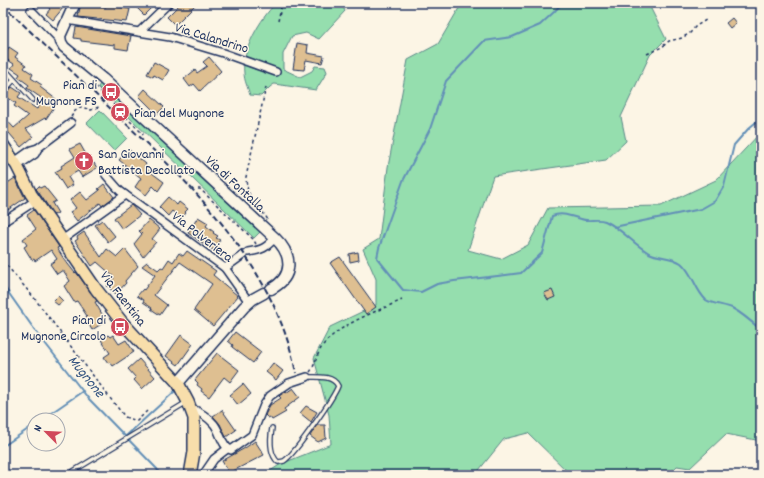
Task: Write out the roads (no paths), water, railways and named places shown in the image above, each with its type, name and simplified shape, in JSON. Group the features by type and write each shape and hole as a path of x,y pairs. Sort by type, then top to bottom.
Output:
{"main road":[{"name":"Via Faentina","path":"3,144 16,164 29,192 96,289 119,318 178,383 190,405 194,418 194,452 190,475"}],"street":[{"name":"Via Calandrino","path":"139,32 169,3"},
{"path":"60,40 60,36 73,4"},
{"path":"31,10 60,40"},
{"name":"Via Calandrino","path":"67,20 170,37 276,72"},
{"name":"Via di Fontalla","path":"60,40 64,47 103,79 272,235 284,248 287,254 288,266 284,278 281,282 268,291 249,302"},
{"path":"16,164 35,154 38,148 71,123"},
{"name":"Via Polveriera","path":"106,175 125,195 225,268 249,302"},
{"path":"62,240 125,195"},
{"path":"3,222 35,201"},
{"path":"225,268 245,253 267,247 272,235"},
{"path":"178,383 249,302"},
{"path":"203,475 214,459 228,449 231,450 252,435 264,405 270,396 289,383 307,377"},
{"path":"190,405 214,423 228,449"}],"lane":[{"path":"3,67 33,100"},
{"path":"3,92 14,80"},
{"path":"272,428 270,442 274,459 278,462 284,461 315,423 338,386 333,380 307,377"},
{"path":"67,475 142,430 190,405"}],"waterway":[{"path":"562,3 540,25 512,37 484,41 446,81 430,129 403,181 379,248 377,258 403,290 421,292 437,284 521,273 542,253 552,216 563,214 584,220 602,220 611,224 649,253 673,259 681,263 706,300 732,308 744,315 761,330"},
{"path":"614,227 701,209 715,201 724,186 734,145 749,128 761,118"},
{"name":"Mugnone","path":"3,285 34,329 88,398 157,469 160,475"},
{"path":"53,412 83,391"},
{"path":"126,436 175,391"},
{"path":"3,444 5,445 26,431"}],"railway":[{"path":"3,5 172,168 213,213 232,237 265,288 278,315 288,343 296,373"}],"place":[{"name":"Pian di Mugnone FS","path":"111,92"},
{"name":"Pian del Mugnone","path":"120,112"},
{"name":"San Giovanni Battista Decollato","path":"84,161"},
{"name":"Pian di Mugnone Circolo","path":"120,327"}]}
